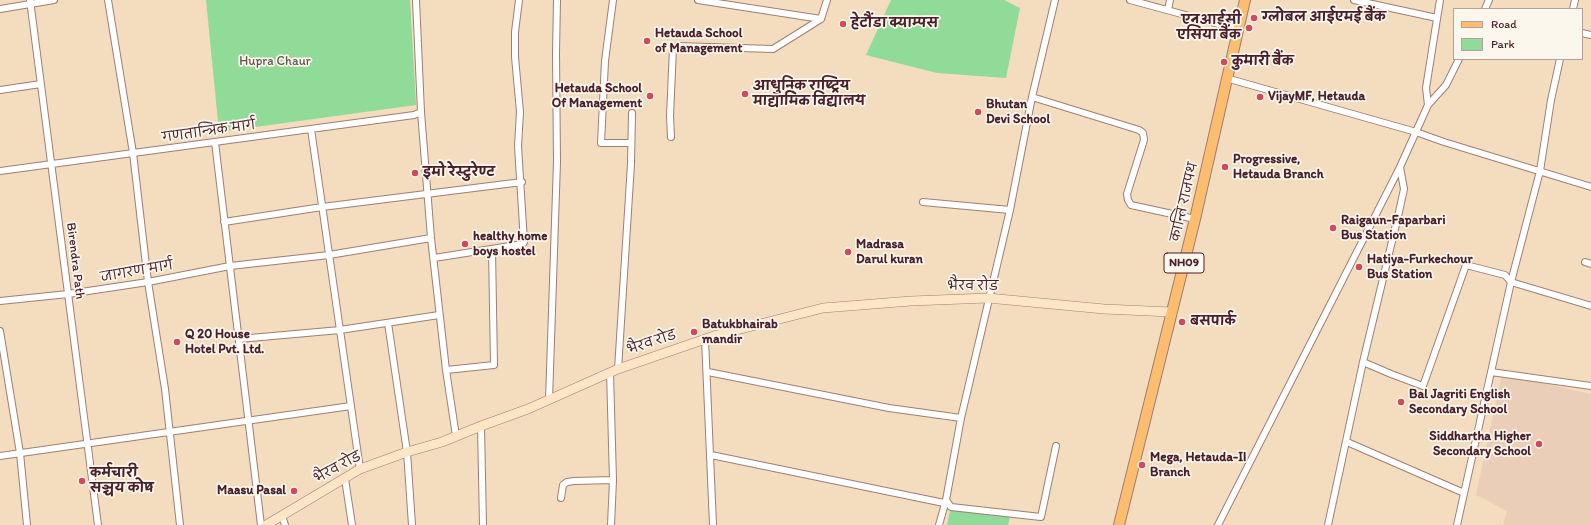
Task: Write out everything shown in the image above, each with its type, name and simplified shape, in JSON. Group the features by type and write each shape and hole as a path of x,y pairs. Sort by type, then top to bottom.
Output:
{"main road":[{"name":"कान्ति राजपथ","path":"1119,525 1195,219 1237,29 1245,0"},
{"name":"भैरव रोड","path":"266,525 360,469 456,436 549,400 614,370 705,339 823,308 911,301 988,298 1104,309 1171,312"}],"street":[{"path":"0,9 30,2 54,0"},
{"path":"108,0 133,153 148,282 165,389 180,525"},
{"path":"416,0 421,112 431,238 439,315 456,436"},
{"path":"434,258 523,244 524,242 522,182 518,146 520,112 514,51 519,0"},
{"path":"549,400 557,162 557,0"},
{"path":"613,0 605,61 601,143 632,143"},
{"path":"698,0 821,19"},
{"path":"671,137 670,116 673,48 677,46 773,49 821,19 827,0"},
{"path":"939,525 945,502 961,418 988,298 1010,210 1032,97 1055,0"},
{"path":"1130,0 1237,29"},
{"path":"1168,10 1170,0"},
{"path":"1354,0 1378,3 1437,18"},
{"path":"1428,105 1426,88 1440,0"},
{"name":"Birendra Path","path":"30,2 98,525"},
{"path":"1218,525 1400,167 1428,105 1446,85 1458,60"},
{"path":"1457,525 1511,282 1540,171 1551,100 1560,60"},
{"path":"1226,78 1416,132 1591,187"},
{"path":"0,90 41,84"},
{"path":"1032,97 1139,130 1143,134 1144,140 1127,194 1131,205 1195,219"},
{"name":"गणतान्त्रिक मार्ग","path":"0,171 414,115 421,112"},
{"path":"611,525 614,370 632,143 632,113"},
{"path":"311,129 360,469"},
{"path":"215,142 261,525"},
{"path":"1328,525 1363,362 1404,189 1400,167"},
{"path":"224,222 322,207 522,182"},
{"path":"923,202 1010,210"},
{"name":"जागरण मार्ग","path":"0,301 68,294 148,282 230,266 329,255 431,238"},
{"path":"446,370 494,365 492,249"},
{"path":"1363,362 1423,386 1466,265 1505,275 1511,282 1591,306"},
{"path":"239,339 340,330 439,315"},
{"path":"388,323 407,452 412,525"},
{"path":"0,331 20,453 28,525"},
{"path":"705,339 708,372 713,525"},
{"path":"708,372 889,408 961,418"},
{"path":"1491,372 1591,386"},
{"path":"0,456 351,406"},
{"path":"481,426 483,525"},
{"path":"1347,442 1464,492"},
{"path":"711,455 945,502 951,507 1041,517 1056,446"},
{"path":"345,479 352,525"},
{"path":"561,498 563,485 567,482 613,480"},
{"path":"282,516 285,525"}],"shaded area":[{"name":"Siddhartha Higher Secondary School","path":"1502,374 1591,394 1591,525 1503,525 1507,511 1476,495"}],"green space":[{"name":"Hupra Chaur","path":"206,0 410,0 416,105 219,132"},
{"path":"891,0 1004,0 1020,8 1006,78 937,73 866,55"},
{"path":"951,507 1010,516 1008,525 947,525"}],"place":[{"name":"ग्लोबल आईएमई बैंक","path":"1254,18"},
{"name":"हेटौंडा क्याम्पस","path":"843,24"},
{"name":"एनआईसी एसिया बैंक","path":"1249,28"},
{"name":"Hetauda School of Management","path":"647,41"},
{"name":"कुमारी बैंक","path":"1224,62"},
{"name":"आधुनिक राष्ट्रिय माद्यामिक विद्यालय","path":"745,94"},
{"name":"Hetauda School Of Management","path":"650,96"},
{"name":"VijayMF, Hetauda","path":"1260,97"},
{"name":"Bhutan Devi School","path":"978,112"},
{"name":"Progressive, Hetauda Branch","path":"1225,167"},
{"name":"इमो रेस्टुरेण्ट","path":"415,173"},
{"name":"Raigaun-Faparbari Bus Station","path":"1333,228"},
{"name":"healthy home boys hostel","path":"465,244"},
{"name":"Madrasa Darul kuran","path":"848,252"},
{"name":"Hatiya-Furkechour Bus Station","path":"1359,267"},
{"name":"बसपार्क","path":"1182,322"},
{"name":"Batukbhairab mandir","path":"694,332"},
{"name":"Q 20 House Hotel Pvt. Ltd.","path":"177,342"},
{"name":"Bal Jagriti English Secondary School","path":"1401,402"},
{"name":"Siddhartha Higher Secondary School","path":"1539,444"},
{"name":"Mega, Hetauda-II Branch","path":"1142,465"},
{"name":"कर्मचारी सञ्चय कोष","path":"82,481"},
{"name":"Maasu Pasal","path":"294,491"}]}
